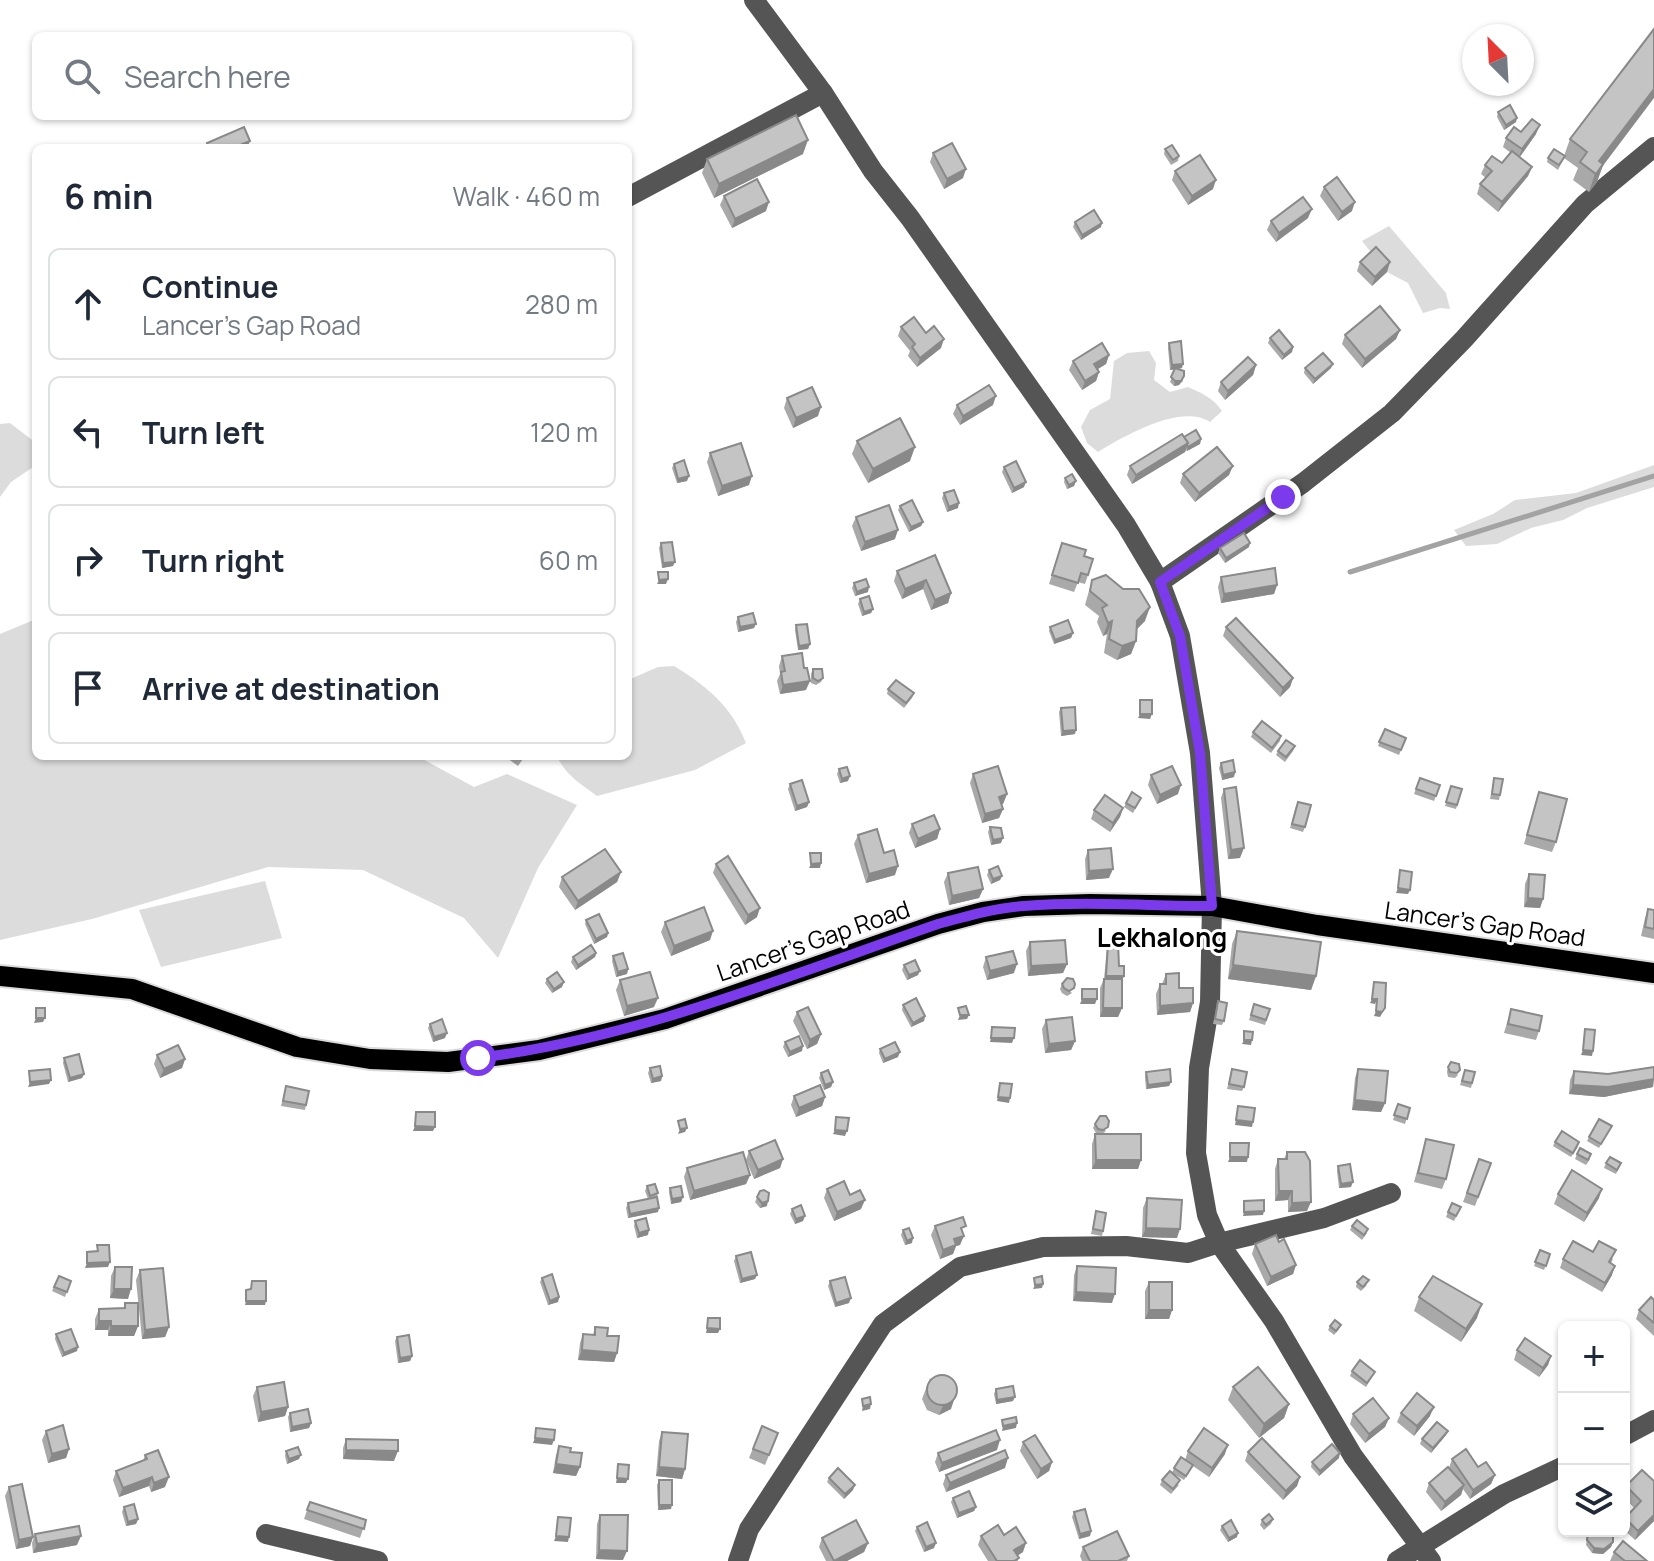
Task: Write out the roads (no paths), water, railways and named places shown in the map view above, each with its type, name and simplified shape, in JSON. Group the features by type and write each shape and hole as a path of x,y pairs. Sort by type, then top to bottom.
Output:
{"main road":[{"name":"Lancer's Gap Road","path":"0,976 132,989 297,1047 370,1059 448,1062 539,1050 665,1019 925,928 983,912 1024,906 1212,906 1317,925 1654,973"}],"street":[{"path":"754,0 823,93 873,171 910,218 1124,522 1160,582 1180,636 1200,753 1212,906 1210,1002 1199,1068 1196,1153 1207,1215 1219,1243 1274,1321 1353,1456 1426,1554"},
{"path":"632,195 823,93"},
{"path":"1160,582 1303,483 1392,413 1464,339 1585,204 1654,147"},
{"path":"738,1561 749,1529 883,1324 960,1267 1043,1247 1126,1246 1188,1253 1324,1218 1391,1193"},
{"path":"1630,1433 1654,1420"},
{"path":"1397,1561 1426,1554 1504,1494 1558,1469"},
{"path":"266,1534 378,1561"}],"waterway":[{"path":"1350,572 1654,476"}],"district":[{"name":"Lekhalong","path":"1162,937"}]}
